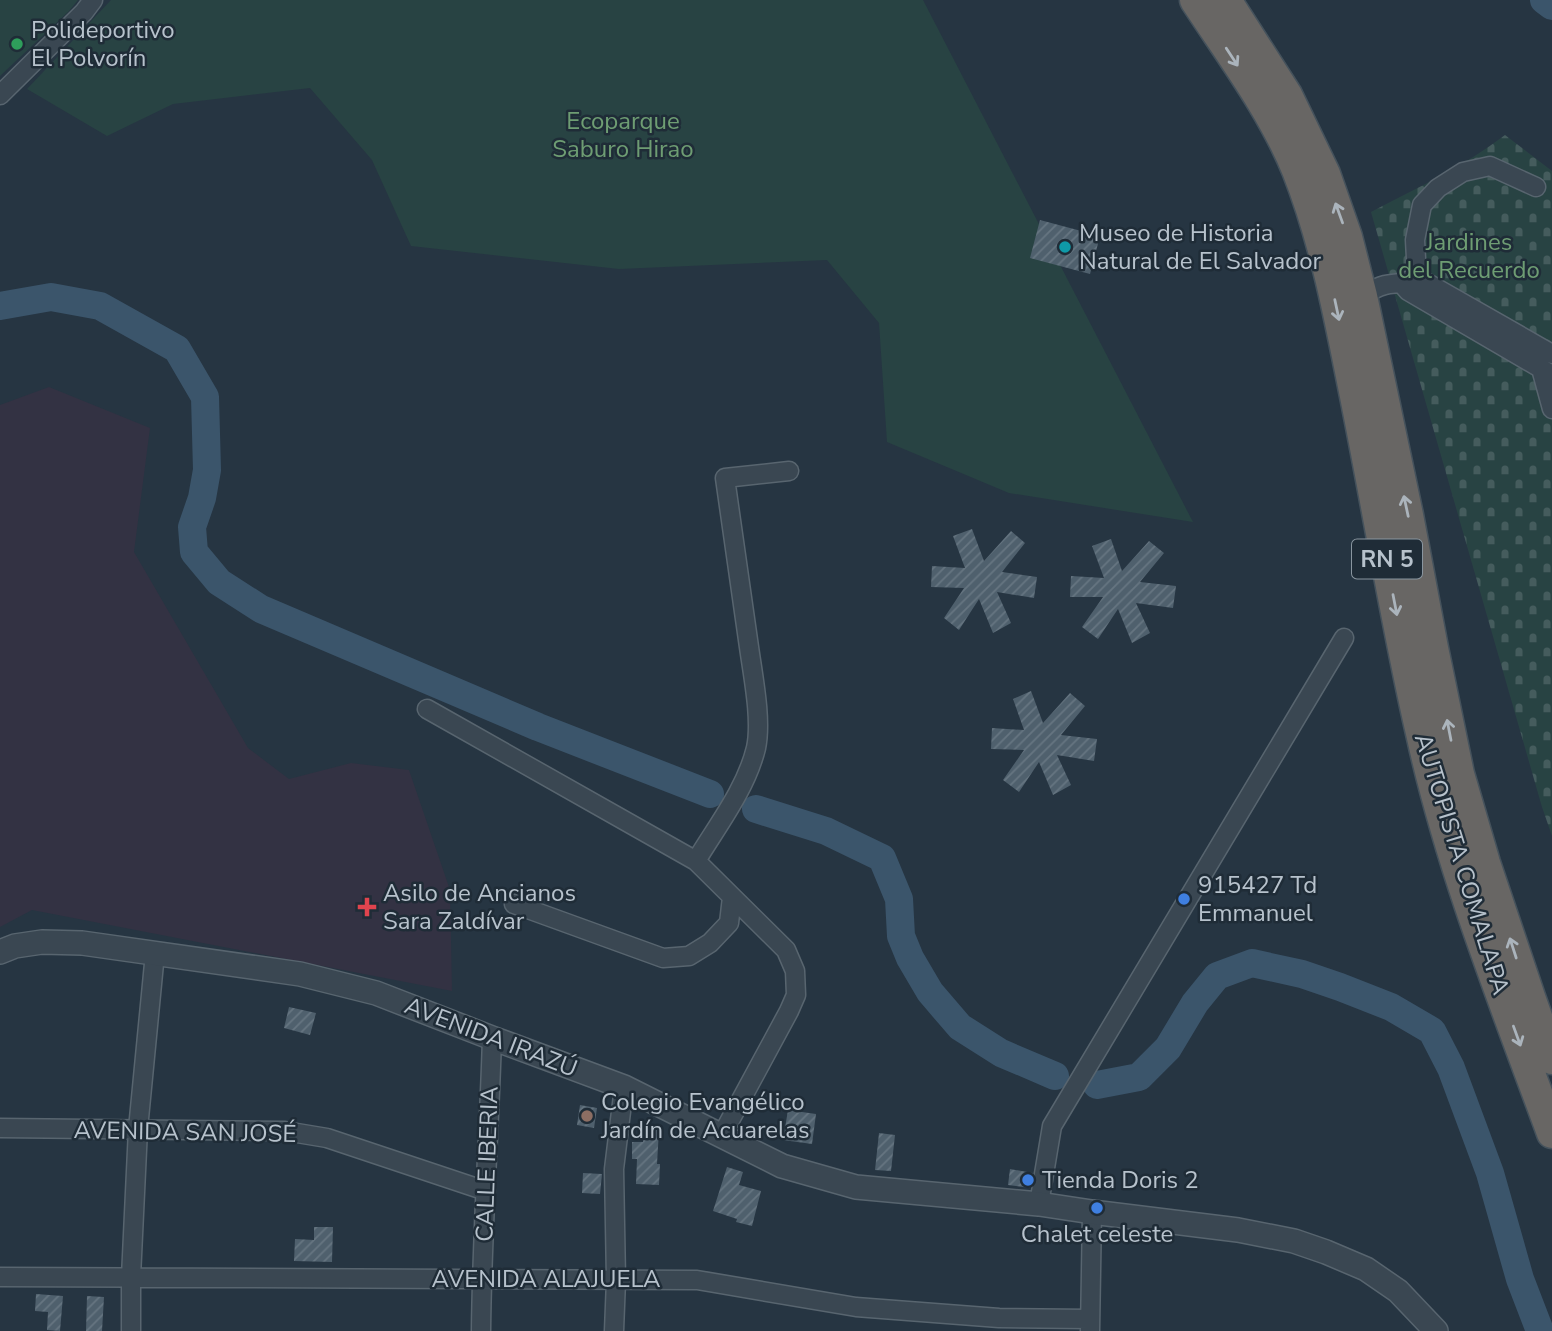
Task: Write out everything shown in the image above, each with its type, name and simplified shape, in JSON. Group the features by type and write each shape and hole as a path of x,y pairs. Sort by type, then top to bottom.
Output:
{"highway":[{"name":"AUTOPISTA COMALAPA","path":"1195,0 1278,131 1292,159 1325,251 1421,735 1456,862 1552,1133"},
{"name":"AUTOPISTA COMALAPA","path":"1226,0 1287,95 1325,174 1348,237 1405,502 1459,774 1485,863 1552,1059"}],"street":[{"path":"0,95 93,0"},
{"path":"1536,187 1490,166 1463,172 1438,188 1422,205 1408,291 1546,372"},
{"path":"1362,296 1388,284 1409,281 1552,354"},
{"path":"1536,345 1546,372 1552,409"},
{"path":"696,861 747,773 756,747 758,725 725,478 789,471"},
{"path":"1039,1203 1052,1126 1344,638"},
{"path":"427,709 696,861 786,950 795,971 796,995 722,1135"},
{"path":"514,904 663,958 690,956 710,943 729,923 732,897"},
{"name":"AVENIDA IRAZÚ","path":"0,953 15,946 42,942 82,943 300,974 376,993 624,1087 782,1166 856,1187 1039,1203 1238,1230 1294,1241 1366,1269 1398,1291 1436,1331"},
{"path":"131,1331 138,1129 155,953"},
{"name":"CALLE IBERIA","path":"481,1331 492,1038"},
{"path":"614,1331 614,1169 624,1087"},
{"name":"AVENIDA SAN JOSÉ","path":"0,1128 285,1131 327,1138 486,1191"},
{"path":"1090,1325 1092,1212"},
{"name":"AVENIDA ALAJUELA","path":"0,1277 697,1280 856,1307 1090,1325"}],"shaded area":[{"path":"49,387 150,428 134,552 248,748 289,779 351,763 409,770 450,890 452,991 32,910 0,927 0,405"}],"green space":[{"name":"Polideportivo El Polvorín","path":"0,0 78,0 0,76"},
{"name":"Ecoparque Saburo Hirao","path":"111,0 923,0 1193,522 1009,493 887,442 879,323 827,260 619,269 411,246 372,160 310,88 173,104 107,136 27,89"},
{"name":"Jardines del Recuerdo","path":"1505,135 1552,171 1552,836 1371,212 1423,186"}],"building":[{"name":"Museo de Historia Natural de El Salvador","path":"1040,220 1100,236 1090,274 1030,258"},
{"path":"972,529 984,561 1011,531 1025,543 1002,572 1037,577 1034,598 997,592 1011,623 993,633 979,599 959,630 944,618 964,588 931,587 932,566 965,568 953,536"},
{"path":"1111,539 1122,571 1149,541 1164,553 1140,582 1176,586 1173,608 1136,603 1150,633 1132,643 1118,609 1098,639 1082,627 1103,597 1070,597 1071,576 1104,578 1092,546"},
{"path":"1031,691 1043,723 1070,693 1085,706 1061,735 1097,739 1094,761 1057,755 1071,785 1053,795 1039,762 1019,792 1003,780 1024,750 991,749 992,728 1024,730 1013,699"},
{"path":"289,1007 316,1013 310,1035 284,1028"},
{"name":"Colegio Evangélico Jardín de Acuarelas","path":"580,1105 597,1108 594,1128 577,1125"},
{"path":"788,1110 816,1114 812,1144 783,1140"},
{"path":"644,1129 659,1130 659,1185 636,1184 637,1159 632,1159 632,1142 643,1142"},
{"path":"879,1133 895,1135 891,1171 875,1170"},
{"path":"727,1167 743,1172 739,1185 761,1191 752,1226 713,1211"},
{"path":"1010,1169 1033,1173 1030,1188 1008,1185"},
{"path":"583,1173 602,1174 600,1194 582,1193"},
{"path":"314,1227 333,1227 332,1262 294,1261 295,1239 314,1240"},
{"path":"36,1294 63,1296 60,1331 47,1330 48,1312 35,1311"},
{"path":"87,1296 104,1297 102,1331 86,1331"}],"waterway":[{"path":"1544,0 1552,6"},
{"path":"0,306 51,297 100,306 177,349 205,397 207,470 202,498 192,527 194,552 219,582 261,609 538,727 710,794"},
{"path":"756,809 826,831 882,858 899,899 901,936 910,958 930,992 960,1027 1001,1053 1055,1076"},
{"path":"1097,1085 1139,1077 1168,1048 1195,1003 1217,976 1252,963 1302,974 1391,1007 1432,1031 1451,1068 1490,1173 1520,1279 1540,1331"}],"place":[{"name":"Polideportivo El Polvorín","path":"17,44"},
{"name":"Museo de Historia Natural de El Salvador","path":"1065,247"},
{"name":"915427 Td Emmanuel","path":"1184,899"},
{"name":"Asilo de Ancianos Sara Zaldívar","path":"367,907"},
{"name":"Colegio Evangélico Jardín de Acuarelas","path":"587,1116"},
{"name":"Tienda Doris 2","path":"1028,1180"},
{"name":"Chalet celeste","path":"1097,1208"}]}
